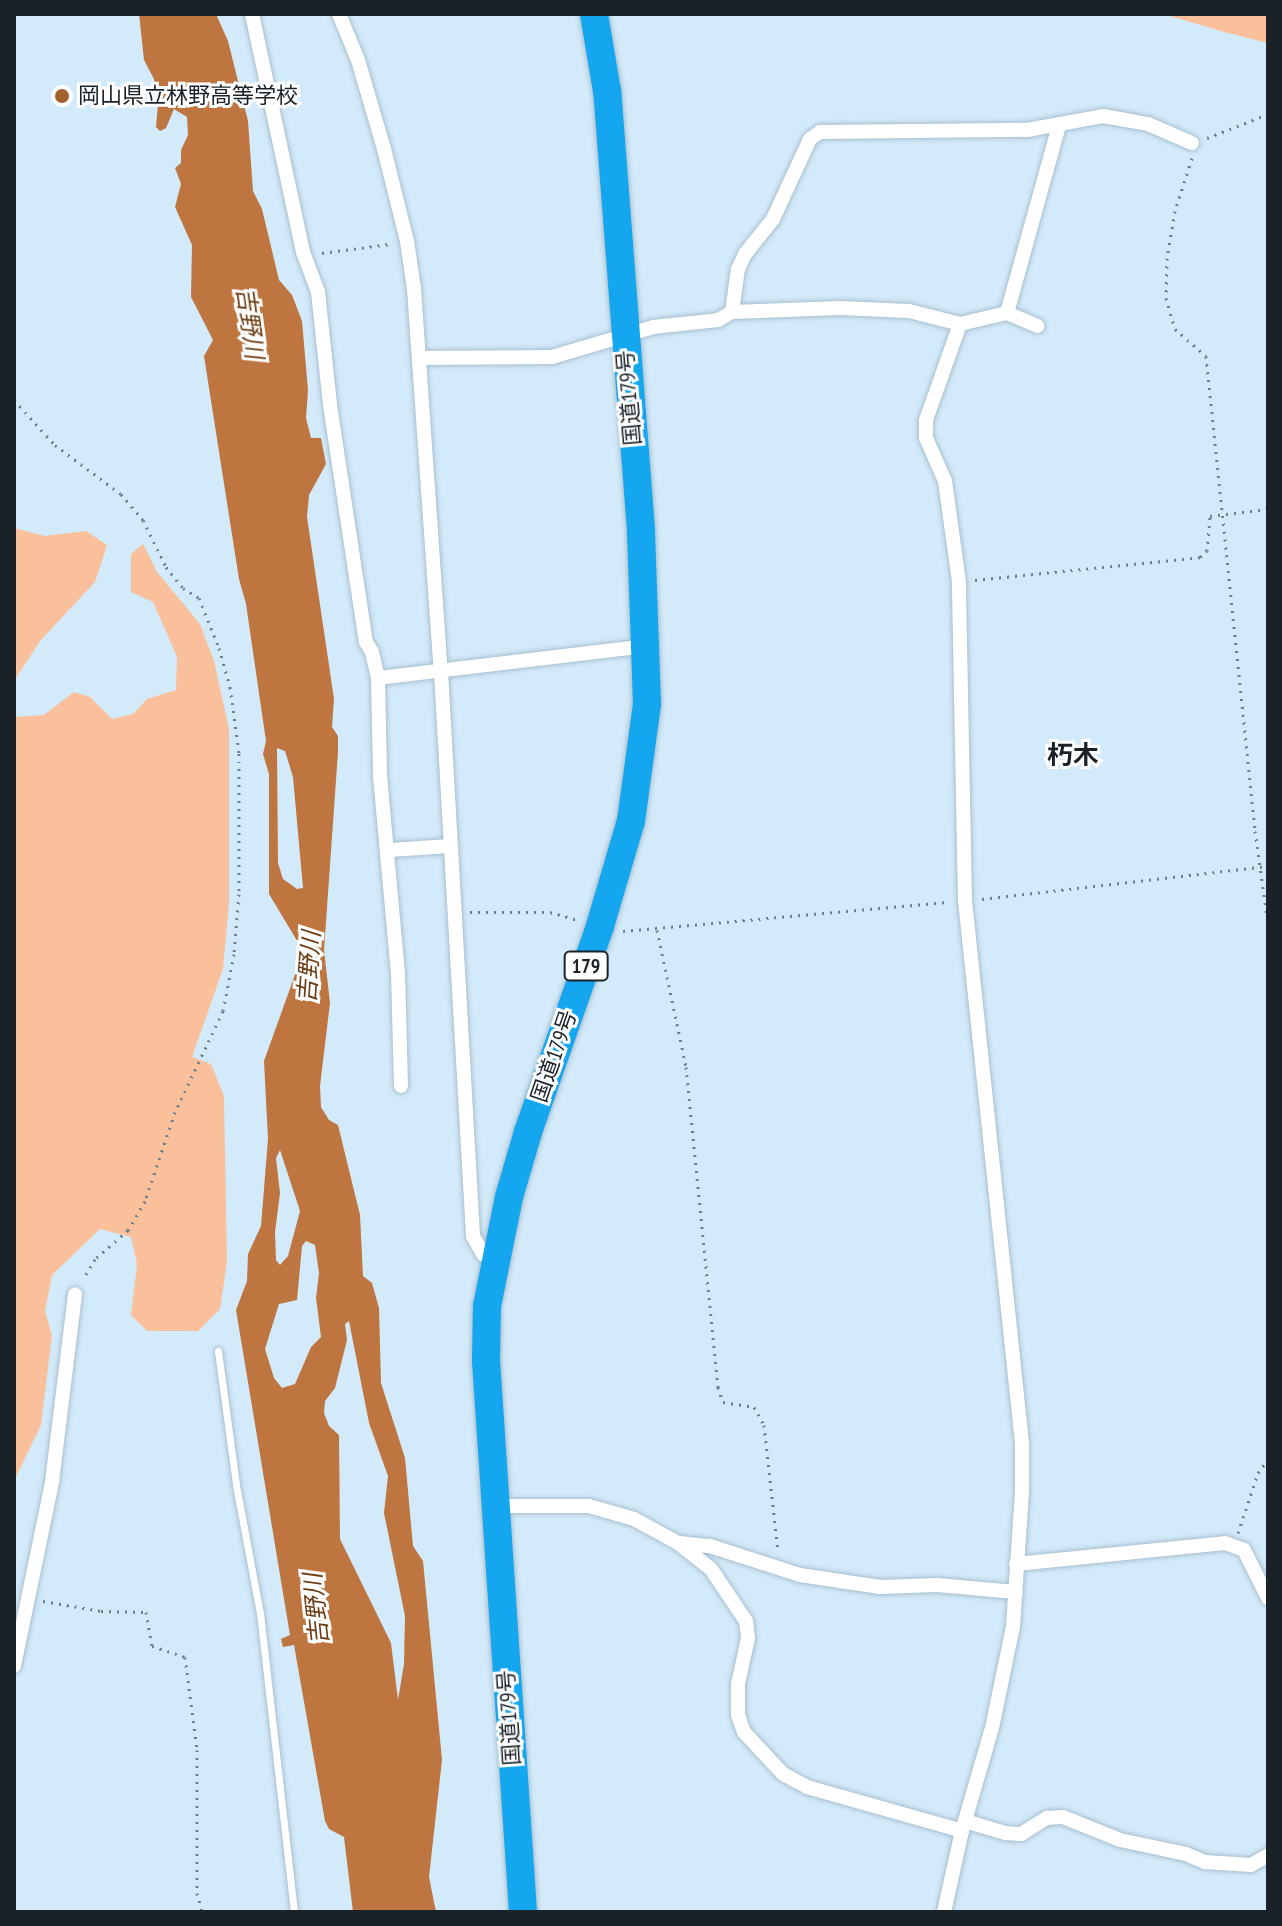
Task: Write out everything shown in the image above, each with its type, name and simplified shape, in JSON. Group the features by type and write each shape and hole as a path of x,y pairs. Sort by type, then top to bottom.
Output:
{"highway":[{"name":"国道179号","path":"523,1912 486,1361 487,1306 495,1261 528,1132 600,926 631,821 640,765 648,646 607,91 594,14"}],"street":[{"path":"252,14 307,259 318,292 330,405 364,626 378,678 380,776 389,850 401,1086"},
{"path":"339,14 358,60 407,241 421,358 473,1236 483,1254 495,1261"},
{"path":"732,312 738,269 745,254 773,219 810,139 820,132 1027,130 1103,116 1123,117 1192,143"},
{"path":"1007,313 1059,125"},
{"path":"421,358 552,357 653,327 718,320 732,312 840,308 909,311 960,324 1007,313 1037,326"},
{"path":"944,1912 963,1826 992,1728 1016,1592 1022,1443 965,901 959,582 945,481 926,438 926,420 960,324"},
{"path":"378,678 648,646"},
{"path":"389,850 451,846"},
{"path":"14,1666 52,1482 75,1294"},
{"path":"495,1506 589,1506 634,1519 678,1543 711,1569 746,1621 748,1638 738,1684 738,1715 744,1732 783,1774 807,1787 963,1826 1005,1833 1021,1834 1047,1818 1063,1817 1120,1840 1177,1852 1205,1862 1251,1865 1268,1855"},
{"path":"678,1543 710,1546 800,1575 880,1587 937,1585 1016,1592"},
{"path":"1016,1564 1198,1545 1236,1545 1252,1561 1268,1598"}],"lane":[{"path":"218,1351 227,1430 260,1613 294,1912"}],"path":[{"path":"1268,114 1192,143 1195,152 1175,211 1167,258 1166,298 1175,329 1206,356 1255,831 1268,923"},
{"path":"307,259 320,253 407,241"},
{"path":"14,400 55,445 121,494 143,520 166,567 183,588 199,598 219,648 230,687 239,753 239,894 234,954 223,1011 175,1112 145,1201 128,1230 95,1259 75,1294"},
{"path":"959,582 1200,557 1207,551 1210,516 1268,509"},
{"path":"455,912 550,912 612,930 657,930 965,901 1268,866"},
{"path":"657,930 686,1067 718,1387 723,1402 754,1407 764,1425 777,1534 776,1567"},
{"path":"1236,1545 1254,1485 1268,1459"},
{"path":"27,1598 101,1611 146,1612 152,1646 185,1657 197,1750 197,1893 202,1912"}],"shaded area":[{"path":"1163,14 1268,14 1268,43 1228,33"},
{"path":"14,528 45,536 86,531 107,545 95,582 40,641 14,681"},
{"path":"143,544 157,572 200,624 214,661 229,729 229,903 223,969 192,1057 211,1064 224,1096 227,1262 220,1309 198,1331 147,1331 131,1315 137,1264 131,1237 100,1229 52,1275 45,1311 52,1335 41,1425 14,1481 14,717 44,715 74,692 90,697 112,719 133,714 147,699 176,690 177,657 153,602 131,592 131,554"}],"water":[{"name":"吉野川","path":"139,14 216,14 228,41 248,121 253,191 262,209 279,280 292,295 302,321 308,390 306,418 311,438 321,438 326,464 309,495 307,517 334,699 332,727 338,736 324,950 330,1003 320,1086 321,1107 329,1120 338,1125 360,1215 363,1276 372,1283 379,1308 381,1383 405,1458 413,1546 423,1561 442,1760 429,1877 436,1912 353,1912 344,1837 329,1829 325,1821 294,1645 283,1647 281,1639 290,1635 236,1310 247,1281 248,1254 261,1226 268,1139 264,1061 301,958 299,944 269,894 269,774 263,754 266,741 204,356 213,340 191,297 192,245 175,207 181,184 175,168 181,163 181,150 188,135 187,117 174,109 166,128 160,131 156,127 158,104 154,79 144,60","holes":["277,748 285,751 293,777 303,888 297,889 283,879 278,863","280,1150 300,1211 288,1256 280,1265 276,1260 275,1232 280,1193 276,1158","306,1241 315,1245 319,1273 316,1298 321,1337 311,1347 295,1384 282,1388 274,1378 265,1349 279,1304 297,1300 302,1246","349,1321 369,1423 388,1476 384,1513 405,1616 404,1664 398,1700 391,1643 340,1539 339,1435 329,1426 324,1413 325,1401 335,1388 347,1340 345,1324"]}],"place":[{"name":"岡山県立林野高等学校","path":"62,96"}],"district":[{"name":"朽木","path":"1073,755"}]}
